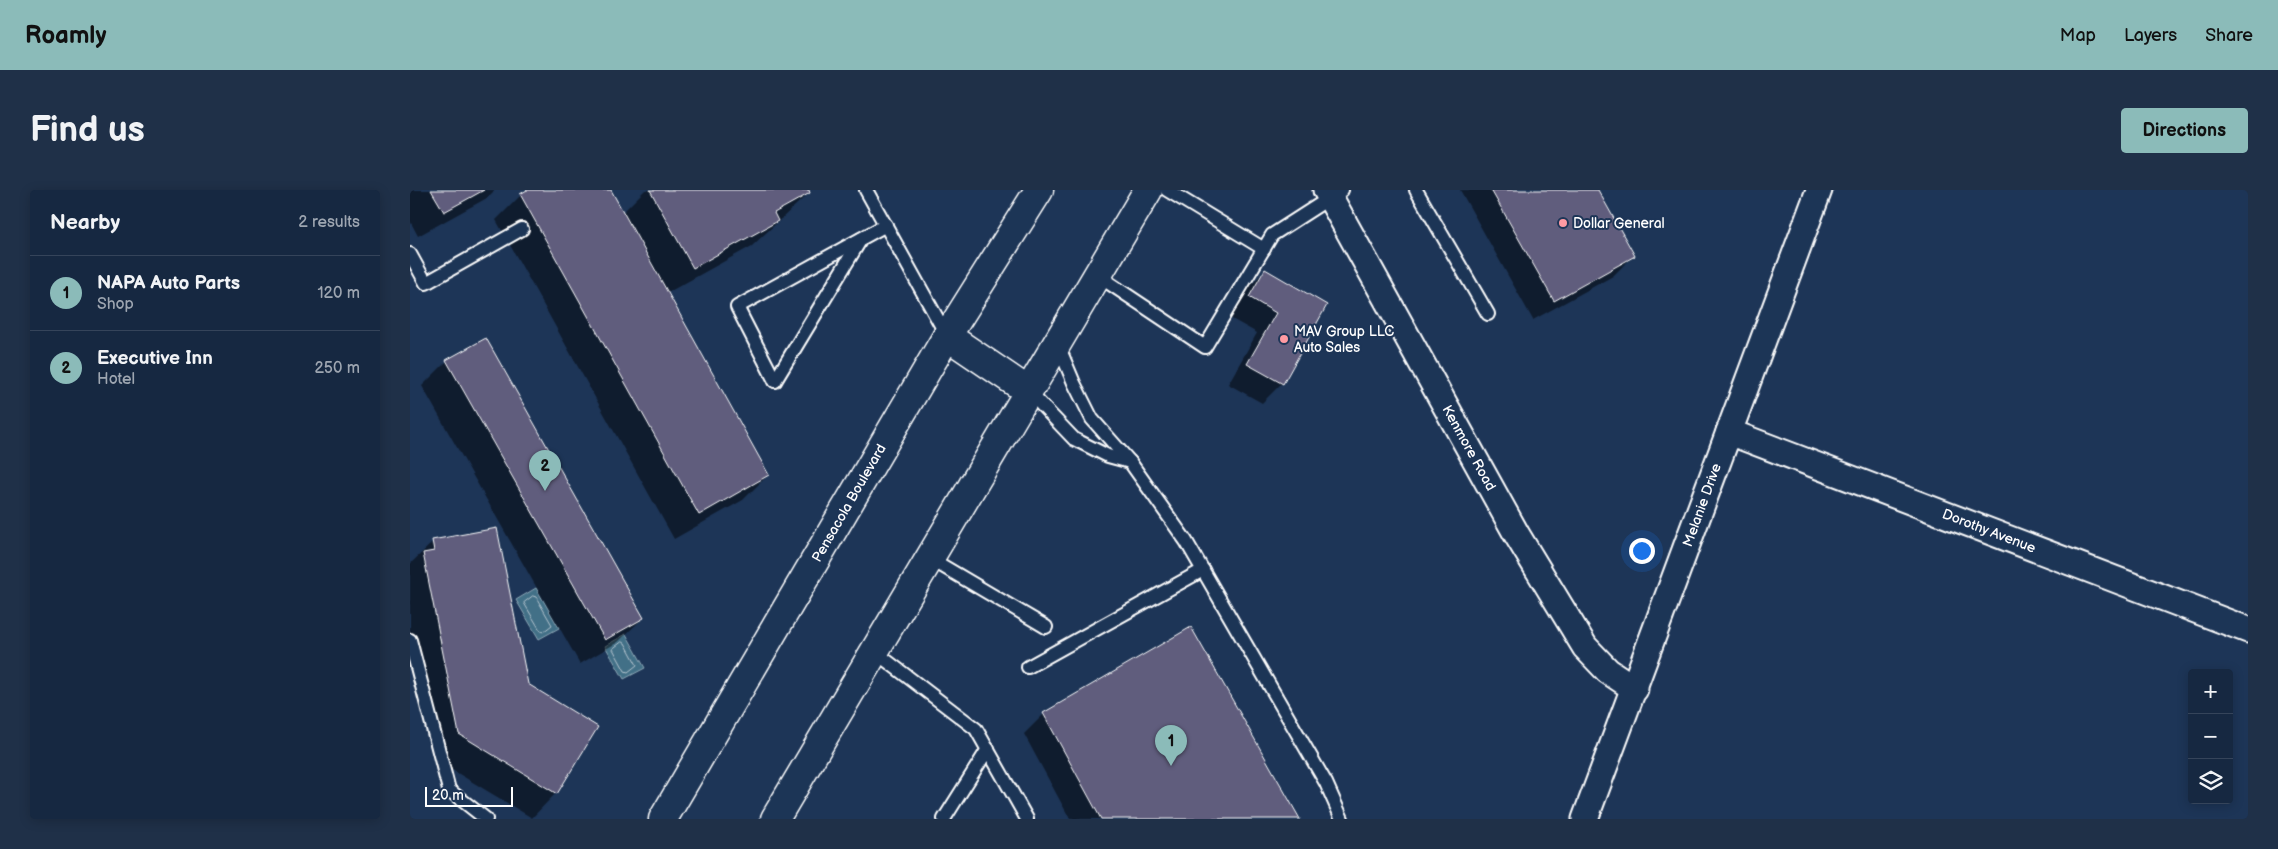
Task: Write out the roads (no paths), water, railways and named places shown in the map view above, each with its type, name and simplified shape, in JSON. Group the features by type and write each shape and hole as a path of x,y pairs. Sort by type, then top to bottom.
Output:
{"main road":[{"name":"Pensacola Boulevard","path":"663,819 947,336 1039,190"},
{"path":"775,819 1148,190"},
{"path":"947,336 1028,391"}],"street":[{"name":"Melanie Drive","path":"1585,819 1614,738 1635,689 1819,190"},
{"name":"Kenmore Road","path":"1333,192 1518,535 1585,647 1608,671 1635,689"},
{"name":"Dorothy Avenue","path":"1729,432 2248,630"}],"lane":[{"path":"866,190 947,336"},
{"path":"1167,190 1264,249"},
{"path":"1416,190 1488,314"},
{"path":"1097,275 1205,347 1272,235 1333,192"},
{"path":"861,238 775,380 737,307 861,238 886,225"},
{"path":"410,254 426,283 522,229"},
{"path":"1057,342 1074,383 1092,418 1130,462 1186,541 1326,783 1342,819"},
{"path":"1028,391 1074,438 1108,456 1130,462"},
{"path":"929,558 1046,626"},
{"path":"1028,667 1203,570"},
{"path":"410,640 449,790 486,819"},
{"path":"874,652 976,729 1027,819"},
{"path":"944,819 988,750"}],"water":[{"path":"536,588 559,628 539,639 516,600"},
{"path":"626,634 645,668 624,679 605,646"}],"place":[{"name":"Dollar General","path":"1563,223"},
{"name":"MAV Group LLC Auto Sales","path":"1284,339"},
{"name":"Executive Inn","path":"545,491"},
{"name":"NAPA Auto Parts","path":"1171,766"}]}
